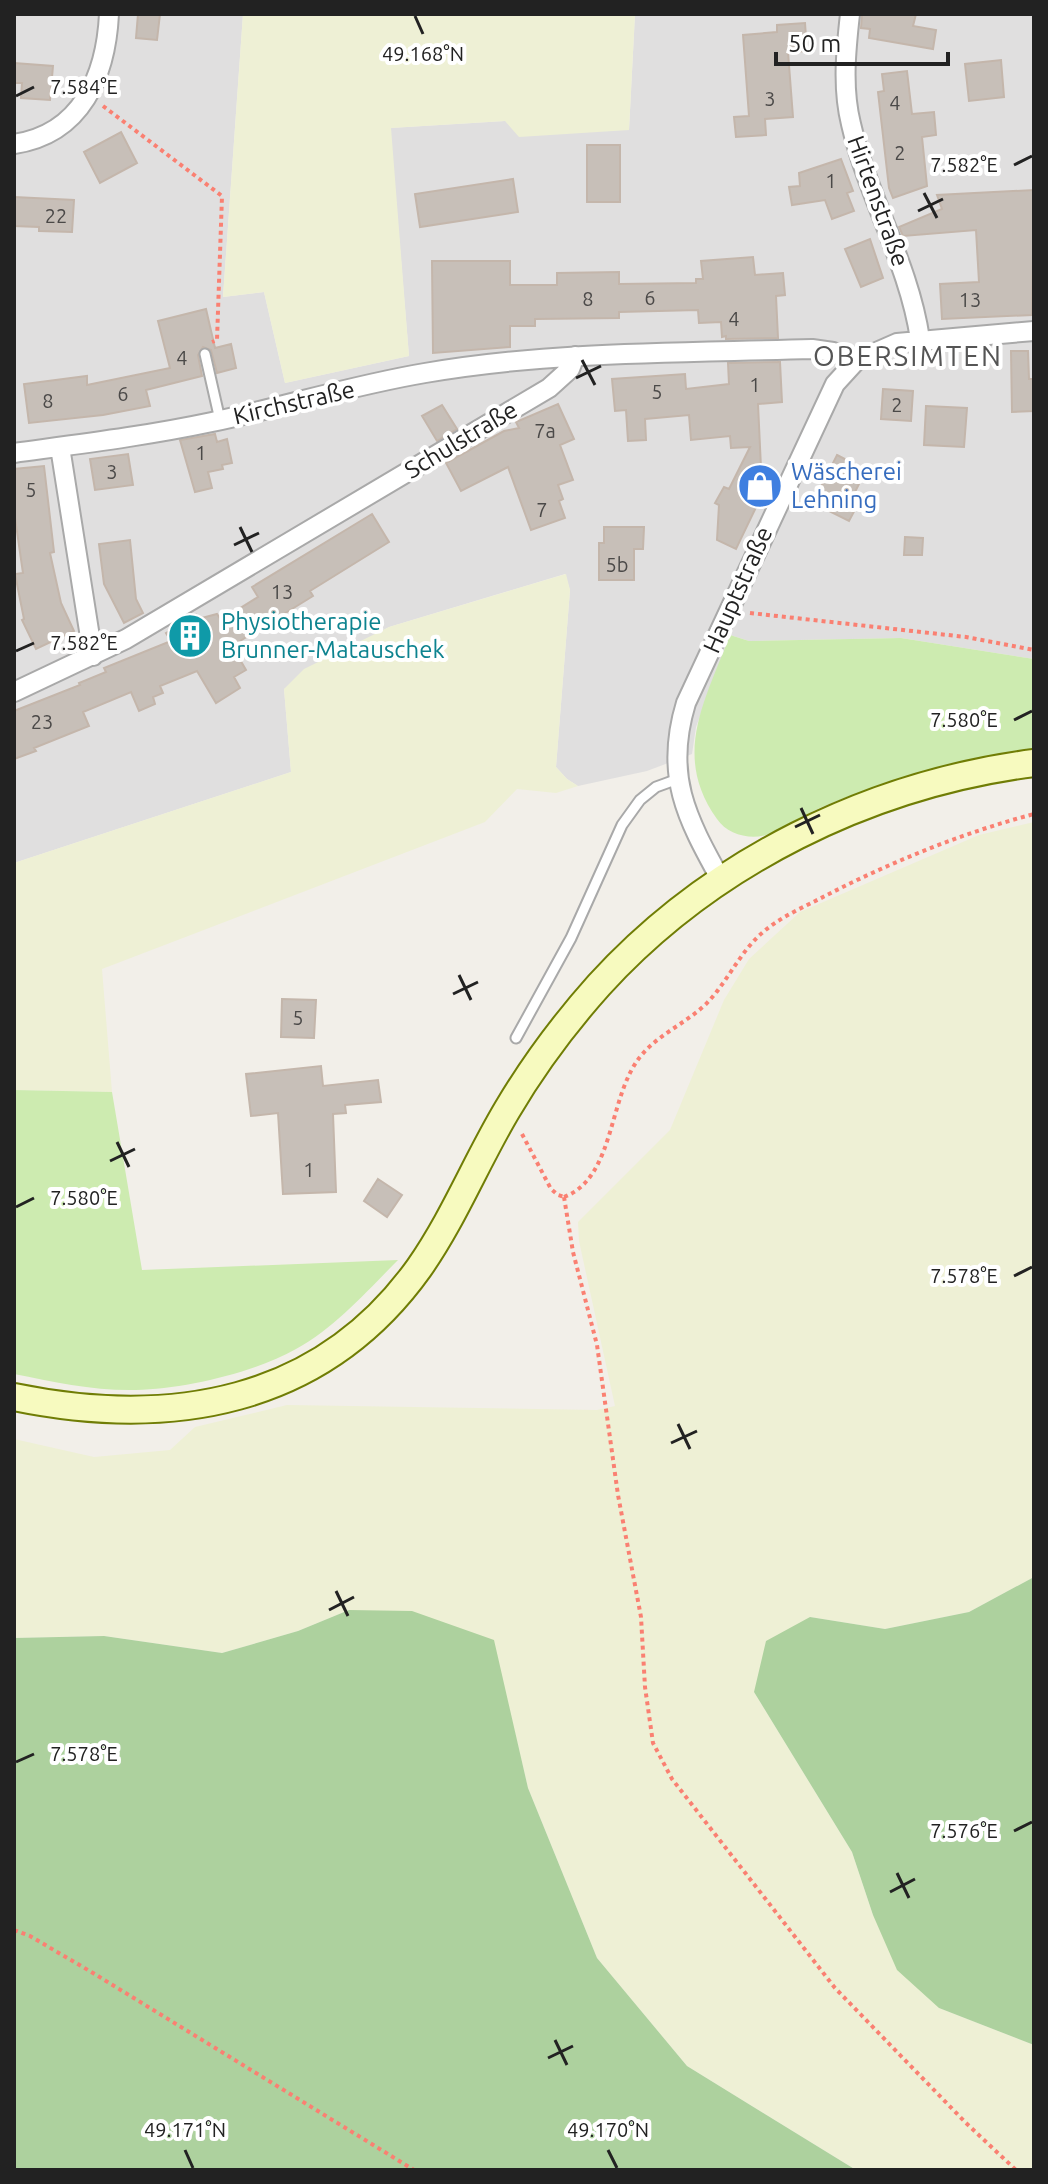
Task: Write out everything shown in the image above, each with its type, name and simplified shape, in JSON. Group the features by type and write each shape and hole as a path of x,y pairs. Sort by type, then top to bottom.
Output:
{"main road":[{"path":"14,1397 107,1411 200,1406 247,1394 302,1370 365,1329 418,1268 452,1215 508,1107 543,1056 600,984 656,930 721,880 793,838 874,802 957,777 1034,763"}],"street":[{"path":"14,144 43,135 60,125 88,95 102,67 109,14"},
{"name":"Hirtenstraße","path":"850,14 846,87 850,122 862,166 909,286 920,339"},
{"name":"Hauptstraße","path":"721,880 690,824 678,779 678,729 686,703 835,384 856,361 886,347 920,339 1034,331"},
{"path":"575,356 812,349 833,352 856,361"},
{"name":"Kirchstraße","path":"14,453 136,437 423,373 575,356"},
{"name":"Schulstraße","path":"14,692 93,656 167,615 549,388 570,369 575,356"},
{"path":"60,447 93,656"}],"lane":[{"path":"205,354 220,420"},
{"path":"516,1038 571,938 622,825 640,800 656,787 678,779"}],"path":[{"path":"88,95 222,196 217,340 210,343 205,354"},
{"path":"728,612 966,637 1034,650"},
{"path":"508,1107 551,1189 564,1197 584,1185 604,1155 615,1107 640,1057 659,1038 694,1015 712,998 762,933 799,909 850,883 956,838 1034,814"},
{"path":"564,1197 573,1252 597,1345 618,1495 641,1617 645,1687 653,1743 672,1779 697,1813 835,1988 1016,2170"},
{"path":"14,1930 93,1973 414,2170"}],"shaded area":[{"path":"14,14 243,14 223,297 264,292 285,383 409,356 390,128 505,121 629,130 635,14 1034,14 1034,659 901,638 749,641 730,635 696,727 692,754 647,771 578,786 556,767 570,590 565,574 389,627 284,689 291,772 14,863"}],"green space":[{"path":"243,14 635,14 629,130 519,137 505,121 391,128 409,356 285,383 264,292 223,297"},
{"path":"566,574 570,590 556,767 578,786 556,793 517,789 485,822 102,969 112,1092 14,1090 14,863 291,772 284,689 304,669 389,627"},
{"path":"730,635 749,641 901,638 1034,659 1034,752 908,776 827,805 766,835 753,837 726,829 703,795 696,772 695,750 703,704"},
{"path":"1034,822 1034,1577 969,1612 885,1629 810,1617 754,1692 852,1852 873,1915 939,2008 1034,2045 1034,2170 856,2170 687,2066 597,1958 528,1788 493,1640 349,1610 298,1631 222,1653 104,1636 14,1638 14,1439 94,1457 170,1450 195,1427 287,1405 597,1410 615,1406 579,1241 578,1222 670,1130 724,1000 749,959 800,912 979,835"},
{"path":"14,1090 112,1092 142,1270 398,1260 350,1308 311,1340 279,1358 240,1372 197,1383 136,1390 59,1383 14,1374"},
{"path":"1034,1577 1034,2045 939,2008 897,1970 873,1915 852,1852 754,1692 766,1641 810,1617 885,1629 969,1612"},
{"path":"349,1610 412,1611 494,1640 528,1788 597,1958 687,2066 856,2170 14,2170 14,1638 104,1636 222,1653 298,1631"}],"building":[{"path":"138,14 160,14 157,40 136,38"},
{"path":"862,14 916,14 913,26 936,30 933,49 869,38 870,29 861,28"},
{"path":"805,23 807,51 788,52 793,117 765,119 766,135 736,137 734,117 749,116 743,35 777,32 777,25"},
{"path":"1001,60 1004,97 969,101 965,64"},
{"path":"14,63 53,66 50,100 21,98 22,83 14,83"},
{"path":"907,71 912,114 934,112 936,135 922,137 927,186 893,198 889,188 878,92 884,91 882,74"},
{"path":"121,132 137,163 100,183 84,152"},
{"path":"587,145 620,145 620,202 587,202"},
{"path":"841,159 853,191 847,193 854,211 832,219 825,200 792,205 789,187 800,186 799,173"},
{"path":"513,179 518,212 420,227 415,194"},
{"path":"1034,190 1032,315 942,319 940,284 979,282 976,230 903,236 899,227 942,209 937,195"},
{"path":"14,197 74,200 72,232 39,231 39,227 14,226"},
{"path":"870,239 883,278 861,287 845,249"},
{"path":"753,257 755,275 783,273 785,295 776,296 778,338 726,339 726,336 722,337 721,322 699,323 698,310 619,312 619,318 535,319 535,326 510,326 510,347 433,353 432,261 510,261 510,285 557,285 557,273 619,272 619,284 696,283 696,279 703,279 701,261"},
{"path":"206,309 215,348 231,344 236,368 217,373 211,350 203,347 198,355 202,376 146,390 150,406 29,423 24,384 87,376 87,385 170,368 158,321"},
{"path":"1011,351 1028,351 1029,379 1034,379 1034,411 1012,412"},
{"path":"780,362 782,402 758,404 761,468 772,474 736,549 717,540 719,505 715,503 724,487 729,489 750,447 731,448 730,436 691,440 689,415 645,419 646,440 628,441 626,410 615,411 612,379 685,374 686,389 729,384 728,363"},
{"path":"883,389 913,391 911,421 881,419"},
{"path":"558,404 574,439 560,445 573,480 558,485 565,518 531,530 508,467 461,491 446,463 504,431 519,428 516,422"},
{"path":"442,405 457,429 437,441 422,416"},
{"path":"926,406 967,408 964,447 924,445"},
{"path":"215,434 217,442 227,439 232,463 222,465 223,469 208,472 212,488 195,492 180,440"},
{"path":"128,454 133,485 95,490 90,459"},
{"path":"837,455 866,470 851,500 858,504 849,521 813,503"},
{"path":"44,466 54,552 50,553 61,603 74,631 36,649 22,620 15,574 23,573 14,511 14,469"},
{"path":"372,514 389,542 310,591 313,596 232,646 246,670 234,677 240,688 216,703 197,671 160,686 163,693 153,697 155,704 139,711 131,692 83,712 89,726 14,759 14,711 80,685 106,672 104,668 171,641 166,633 196,615 198,619 217,614 221,620 258,597 252,587"},
{"path":"604,527 644,527 643,549 634,549 634,580 599,580 599,543 604,543"},
{"path":"905,537 923,538 922,555 904,555"},
{"path":"130,540 136,599 143,613 124,623 104,584 99,544"},
{"path":"282,999 316,1000 314,1038 281,1037"},
{"path":"321,1066 323,1086 378,1080 381,1102 345,1105 346,1113 333,1114 336,1192 283,1194 278,1113 251,1116 246,1074"},
{"path":"378,1179 402,1195 387,1217 364,1201"}],"place":[{"name":"Wäscherei Lehning","path":"760,486"},
{"name":"Physiotherapie Brunner-Matauschek","path":"190,636"}],"district":[{"name":"OBERSIMTEN","path":"908,356"}]}
